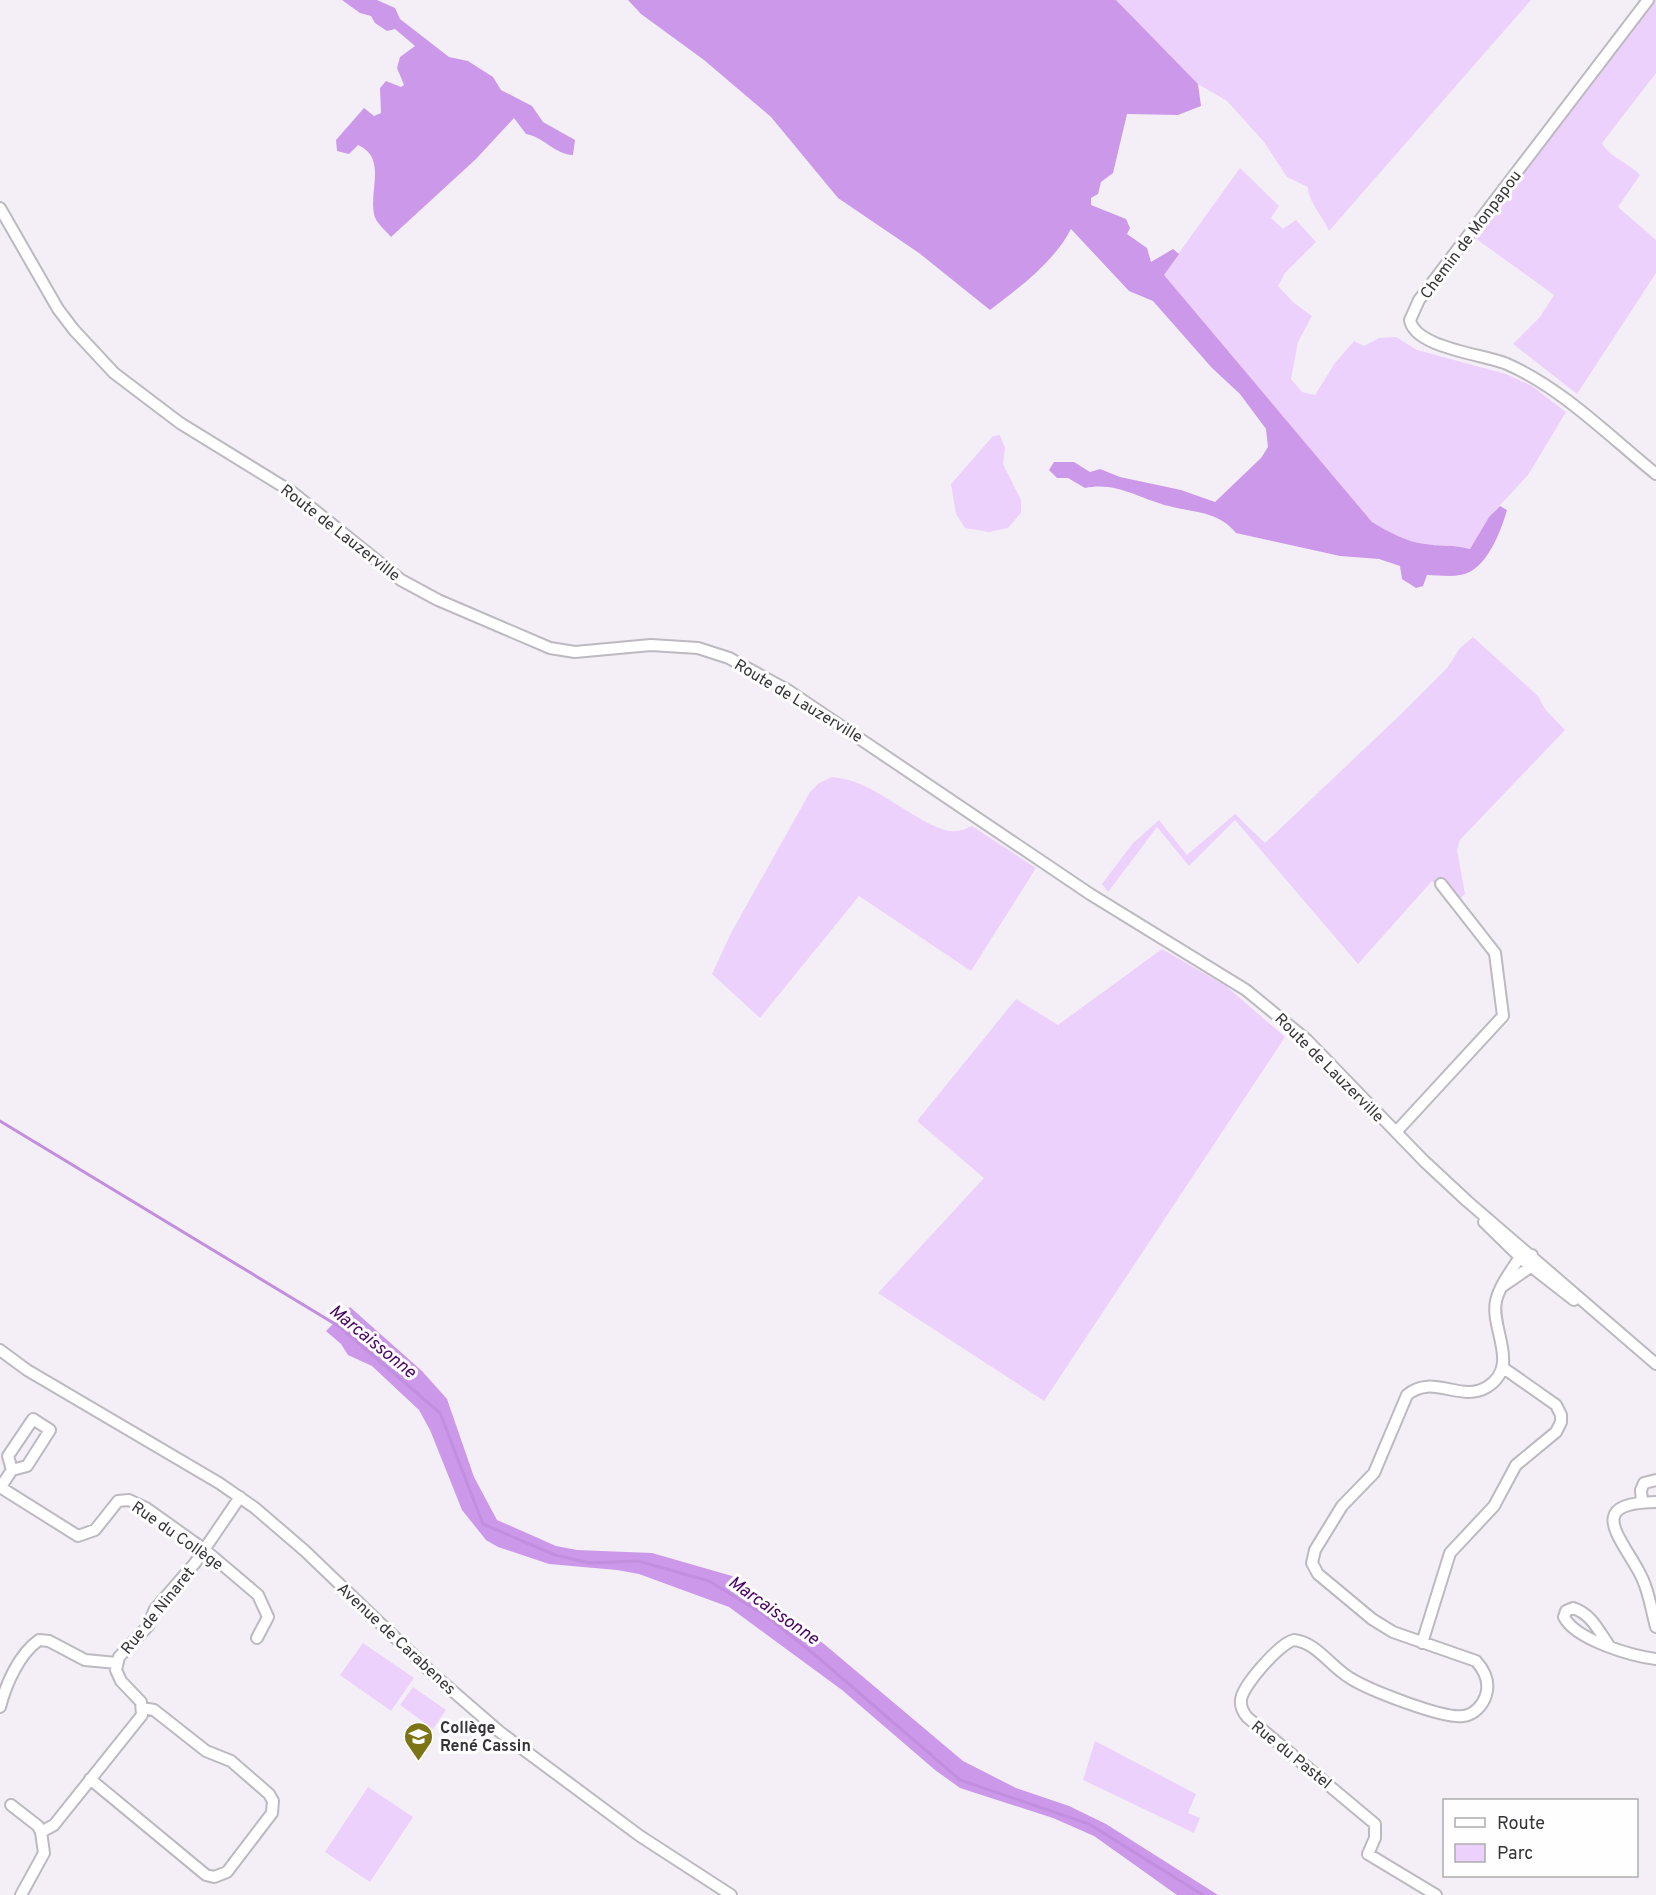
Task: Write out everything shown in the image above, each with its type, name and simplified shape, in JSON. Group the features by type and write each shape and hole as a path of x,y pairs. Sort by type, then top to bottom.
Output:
{"street":[{"name":"Chemin de Monpapou","path":"1648,0 1419,300 1410,320 1415,331 1432,342 1498,360 1542,384 1656,474"},
{"name":"Route de Lauzerville","path":"0,208 58,309 114,373 180,423 292,492 401,580 484,621 557,649 592,651 667,644 698,648 729,658 789,691 890,757 1097,899 1246,990 1307,1040 1396,1132 1527,1260 1598,1314 1656,1364"},
{"path":"1396,1132 1503,1016 1495,953 1441,884"},
{"path":"1422,1643 1450,1553 1494,1506 1516,1465 1556,1432 1561,1422 1562,1415 1556,1404 1502,1367 1503,1344 1495,1309 1503,1286 1527,1260"},
{"name":"Avenue de Carabenes","path":"0,1343 59,1388"},
{"name":"Avenue de Carabenes","path":"0,1350 240,1497 305,1551 434,1674 500,1732 640,1836 731,1895"},
{"name":"Rue du Pastel","path":"1436,1895 1368,1854 1375,1838 1375,1824 1247,1717 1241,1706 1242,1694 1278,1648 1294,1640 1309,1645 1350,1678 1383,1694 1453,1716 1468,1715 1476,1710 1487,1691 1487,1680 1482,1667 1469,1657 1393,1632 1372,1619 1318,1574 1312,1563 1313,1556 1342,1506 1374,1473 1407,1395 1417,1388 1428,1385 1464,1391 1479,1390 1491,1384 1502,1367"},
{"path":"0,1488 12,1470 27,1466 50,1430 33,1419 8,1456 12,1470"},
{"path":"1642,1502 1641,1490 1644,1483 1656,1480"},
{"name":"Rue du Collège","path":"0,1488 78,1536 95,1530 114,1504 129,1500 146,1508 204,1550 263,1602 268,1617 257,1638"},
{"name":"Rue de Ninaret","path":"142,1708 138,1696 122,1681 116,1670 117,1663 134,1638 148,1626 155,1609 204,1550 240,1497"},
{"path":"1656,1502 1622,1506 1617,1512 1613,1525 1617,1538 1644,1583 1656,1628"},
{"path":"0,1707 3,1690 30,1646 39,1640 49,1641 84,1660 117,1663"},
{"path":"1610,1647 1656,1659"},
{"path":"41,1832 54,1825 90,1779 138,1722 142,1708 154,1710 206,1751 231,1761 269,1794 273,1801 272,1813 226,1872 214,1877 206,1875 90,1779"},
{"path":"11,1805 38,1826 44,1853 21,1895"}],"green space":[{"path":"1116,0 1531,0 1329,231 1310,198 1308,187 1287,177 1264,142 1227,101 1198,84"},
{"path":"1653,0 1656,0 1656,73 1602,143 1609,152 1640,175 1618,207 1656,240 1656,273 1577,394 1513,344 1540,317 1554,295 1475,238"},
{"path":"1240,168 1279,206 1271,218 1283,229 1296,220 1316,242 1285,273 1278,286 1294,303 1312,316 1298,342 1291,379 1302,392 1315,395 1335,363 1354,341 1364,346 1379,338 1396,337 1417,350 1506,374 1532,386 1566,412 1528,475 1489,517 1470,549 1419,543 1391,533 1372,522 1163,275"},
{"path":"1000,435 1005,448 1003,464 1021,500 1021,513 1008,528 989,532 965,528 956,514 951,484 993,436"},
{"path":"1473,637 1538,696 1545,709 1565,730 1460,840 1457,850 1465,894 1452,906 1432,881 1358,964 1235,820 1189,866 1157,827 1108,892 1102,884 1133,843 1159,820 1187,855 1235,814 1265,843 1400,715 1447,668 1460,648"},
{"path":"832,777 862,785 917,817 945,830 959,831 972,826 1036,868 971,971 859,896 760,1018 712,974 731,933 810,792 819,783"},
{"path":"1162,949 1226,986 1285,1037 1044,1401 878,1293 984,1178 917,1121 1016,999 1058,1025"},
{"path":"363,1643 414,1678 391,1711 340,1675"},
{"path":"413,1687 446,1710 433,1729 400,1705"},
{"path":"1095,1741 1196,1794 1188,1813 1200,1818 1194,1833 1083,1780"},
{"path":"368,1787 413,1817 370,1882 325,1852"}],"shaded area":[{"path":"342,0 377,0 395,8 400,19 449,57 468,61 493,77 501,90 532,106 543,122 575,140 573,155 560,152 538,138 526,134 514,118 476,159 391,237 378,223 374,214 375,175 372,158 358,145 349,154 337,151 336,140 364,108 374,116 381,113 380,88 386,81 401,87 404,85 397,68 400,57 415,46 395,29 387,31 375,23 371,16 360,13"},
{"path":"628,0 1116,0 1198,84 1201,106 1178,115 1127,114 1113,173 1101,182 1098,194 1091,198 1091,205 1126,219 1130,228 1127,234 1147,248 1151,262 1173,249 1179,254 1164,275 1372,522 1391,533 1419,543 1470,549 1489,517 1500,506 1507,510 1501,529 1485,559 1477,567 1460,575 1427,575 1423,586 1416,588 1402,579 1400,566 1379,559 1340,556 1236,533 1222,520 1206,514 1158,503 1118,489 1096,486 1085,488 1068,478 1057,478 1049,470 1054,462 1074,462 1090,472 1100,469 1120,477 1181,490 1215,502 1261,458 1268,447 1266,429 1240,394 1212,368 1153,301 1129,291 1071,229 1046,263 990,310 919,253 838,198 771,117 704,60 641,14"},
{"path":"350,1307 422,1371 447,1399 474,1477 497,1520 556,1546 577,1550 652,1553 732,1576 824,1644 963,1761 1016,1788 1069,1806 1106,1824 1218,1895 1177,1895 1094,1836 1053,1818 960,1788 935,1770 842,1690 729,1607 639,1574 549,1564 498,1547 486,1540 462,1510 430,1430 419,1410 372,1366 348,1355 341,1344 326,1331"}],"waterway":[{"name":"Marcaissonne","path":"0,1121 340,1327 440,1413 483,1524 555,1555 590,1563 638,1561 709,1581 765,1615 814,1654 960,1780 1089,1824 1203,1895"}],"place":[{"name":"Collège René Cassin","path":"419,1762"}]}
